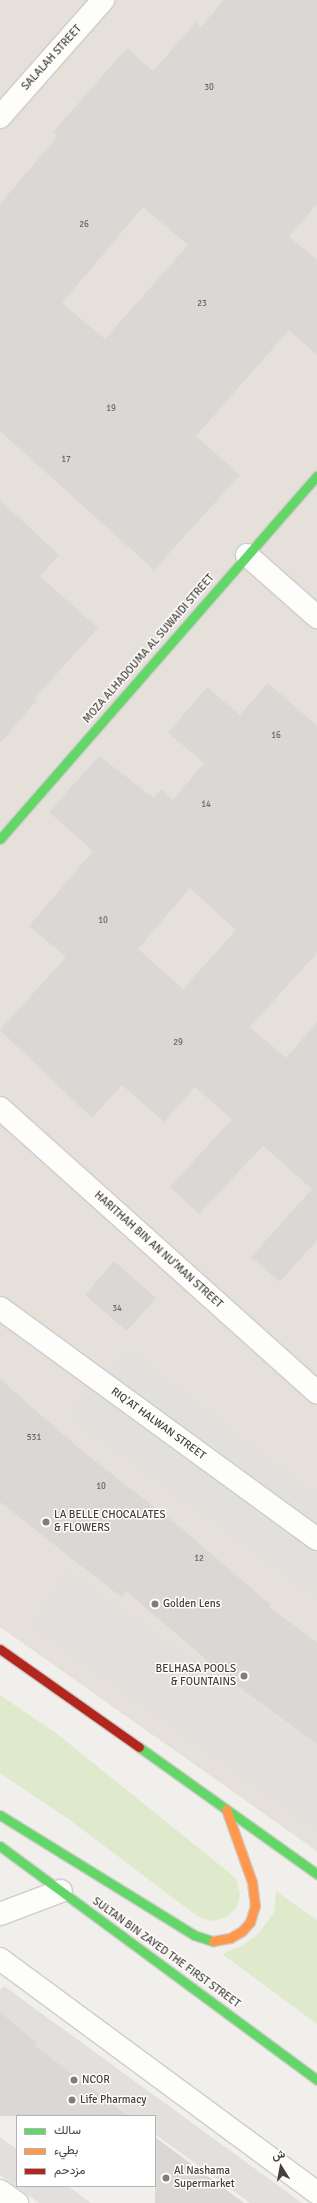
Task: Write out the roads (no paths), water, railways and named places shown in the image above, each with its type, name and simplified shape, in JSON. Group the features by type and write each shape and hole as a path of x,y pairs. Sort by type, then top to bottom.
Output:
{"main road":[{"name":"MOZA ALHADOUMA AL SUWAIDI STREET","path":"0,839 317,476"},
{"path":"0,1649 317,1874"},
{"path":"0,1814 194,1935 214,1942 230,1938 242,1931 250,1922 255,1906 252,1882 226,1809"},
{"name":"SULTAN BIN ZAYED THE FIRST STREET","path":"0,1846 317,2080"}],"street":[{"name":"SALALAH STREET","path":"0,116 103,0"},
{"path":"247,555 317,617"},
{"name":"HARITHAH BIN AN NU'MAN STREET","path":"0,1108 317,1392"},
{"name":"RIQ'AT HALWAN STREET","path":"0,1308 317,1539"},
{"path":"0,1914 61,1891"},
{"path":"0,1959 317,2193"},
{"path":"0,2191 17,2203"}],"place":[{"name":"LA BELLE CHOCALATES & FLOWERS","path":"46,1522"},
{"name":"Golden Lens","path":"155,1604"},
{"name":"BELHASA POOLS & FOUNTAINS","path":"244,1676"},
{"name":"NCOR","path":"74,2080"},
{"name":"Life Pharmacy","path":"72,2100"},
{"name":"Al Nashama Supermarket","path":"166,2178"}]}
